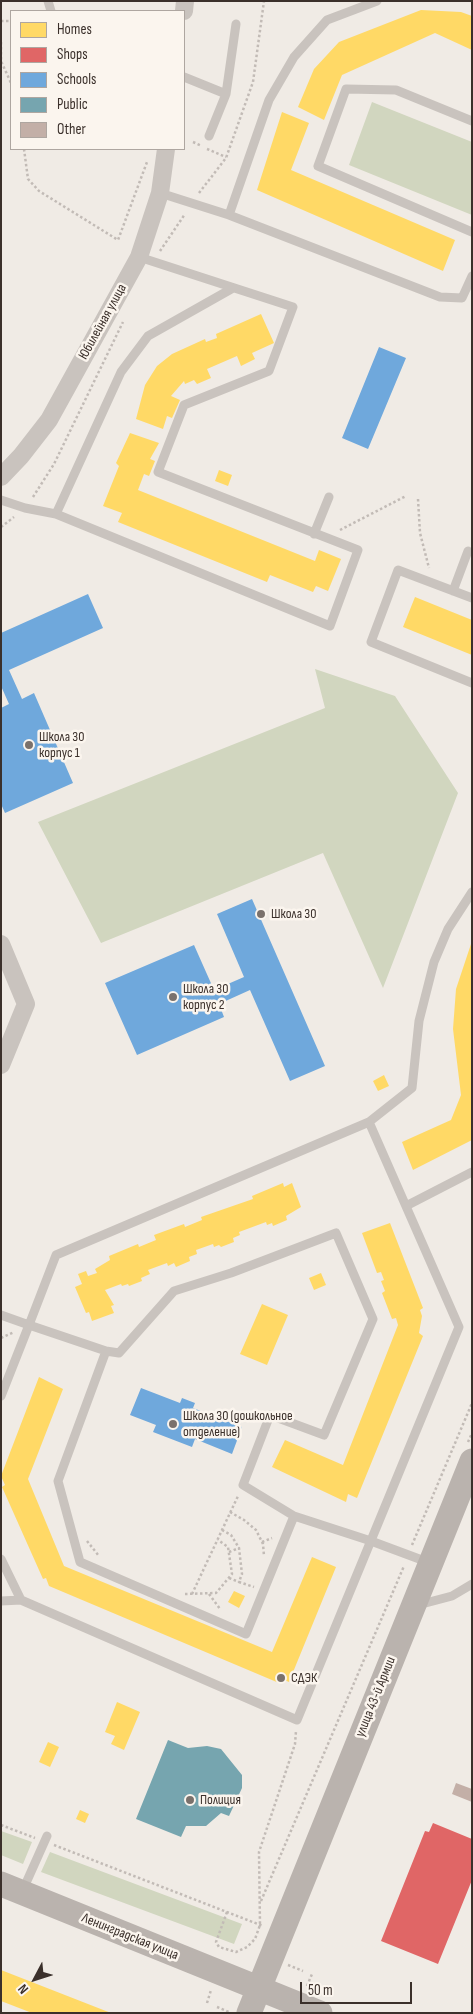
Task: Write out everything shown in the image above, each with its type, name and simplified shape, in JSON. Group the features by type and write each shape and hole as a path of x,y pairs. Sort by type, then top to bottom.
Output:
{"main road":[{"name":"улица 43-й Армии","path":"216,1972 239,1968 252,1963 263,1954 269,1929 413,1607 428,1562 472,1461"},
{"name":"Ленинградская улица","path":"12,1888 320,2013"},
{"name":"улица 43-й Армии","path":"249,2013 259,1989 269,1929"}],"street":[{"name":"Юбилейная улица","path":"1,478 49,420 146,260 160,193 166,150"},
{"path":"1,944 26,1004 1,1065"}],"lane":[{"path":"229,216 269,100 294,57 327,20 377,1"},
{"path":"209,136 226,94 236,24"},
{"path":"185,77 226,94"},
{"path":"472,121 396,90 346,89 318,166 472,232"},
{"path":"160,193 229,216 440,296 462,298 472,276"},
{"path":"1,500 26,508 56,514 330,626 358,550 158,472 184,405 269,371 293,307 146,260"},
{"path":"56,514 122,372 148,336 233,288"},
{"path":"314,534 329,497"},
{"path":"453,591 468,551"},
{"path":"472,598 398,570 371,642 472,683"},
{"path":"1,1396 56,1255 368,1122 412,1088 419,1021 434,962 448,929 472,892"},
{"path":"1,1601 21,1600 297,1720 459,1327 368,1122"},
{"path":"406,1206 472,1172"},
{"path":"1,1315 106,1351 119,1353 174,1292 231,1273 336,1233 373,1319 324,1435 270,1415 243,1485 294,1516 428,1562"},
{"path":"106,1351 58,1481 80,1562 246,1634 294,1516"},
{"path":"1,1559 21,1600"},
{"path":"413,1607 452,1596 472,1584"},
{"path":"12,1888 46,1839"}],"path":[{"path":"146,260 226,157 253,82 264,1"},
{"path":"1,42 1,61 10,81"},
{"path":"193,142 226,157"},
{"path":"24,150 28,179 39,191 118,240 148,158"},
{"path":"1,526 26,508 54,464 127,315"},
{"path":"325,537 406,496"},
{"path":"418,499 420,532 433,583"},
{"path":"261,1900 374,1640 472,1403"},
{"path":"192,1594 243,1485"},
{"path":"230,1512 256,1530 264,1544 264,1562"},
{"path":"222,1530 231,1536 239,1548 242,1574 239,1582"},
{"path":"84,1534 101,1559 120,1579"},
{"path":"156,1594 216,1593 232,1574 228,1547 218,1540"},
{"path":"228,1552 239,1548"},
{"path":"229,1578 254,1587 257,1582"},
{"path":"269,1929 261,1900 259,1852 296,1744 297,1720"},
{"path":"1,1825 46,1839 269,1929"},
{"path":"227,1912 216,1942 218,1947 236,1952 247,1947 254,1939 269,1929"},
{"path":"217,2007 231,2013"}],"green space":[{"path":"372,102 472,142 472,215 349,165"},
{"path":"315,669 395,696 458,793 383,988 323,853 101,943 38,822 325,708"},
{"path":"1,1831 32,1842 23,1864 1,1855"},
{"path":"50,1852 242,1924 234,1944 41,1872"}],"building: Homes":[{"path":"421,10 461,12 472,16 472,50 435,33 342,75 324,120 298,107 314,69 339,42"},
{"path":"282,112 309,123 291,170 455,240 443,271 257,190"},
{"path":"261,314 274,343 252,353 255,359 241,366 237,356 207,369 211,378 197,384 194,380 185,384 184,381 171,396 180,400 172,418 167,416 163,429 136,419 145,385 157,366 172,354 205,339 206,342 217,338 216,334"},
{"path":"130,433 159,443 150,459 155,461 149,476 144,474 138,490 315,561 319,550 341,559 328,591 316,586 313,592 270,575 267,582 118,522 122,513 103,506 119,466 116,463"},
{"path":"219,470 232,475 228,486 215,481"},
{"path":"415,597 472,620 472,655 403,627"},
{"path":"471,944 472,1140 413,1170 402,1142 451,1120 461,1095 453,1029 456,989"},
{"path":"384,1075 389,1086 378,1091 373,1081"},
{"path":"283,1183 284,1187 292,1183 301,1207 286,1216 287,1220 273,1226 272,1223 267,1225 266,1222 239,1232 240,1235 233,1238 234,1242 221,1247 219,1245 214,1247 213,1244 196,1250 197,1254 189,1257 190,1261 176,1267 174,1263 168,1266 167,1263 148,1270 150,1274 141,1278 142,1281 129,1286 128,1284 122,1286 121,1284 105,1290 114,1305 111,1306 114,1313 92,1321 89,1312 86,1313 75,1287 82,1284 78,1274 86,1271 88,1276 97,1273 95,1269 110,1260 109,1256 138,1244 139,1247 156,1240 154,1235 184,1224 185,1227 202,1220 201,1217 253,1199 252,1196"},
{"path":"390,1223 423,1308 420,1310 422,1316 419,1333 423,1336 357,1498 348,1494 346,1502 272,1467 285,1440 343,1465 398,1325 396,1318 392,1319 382,1293 385,1291 381,1281 384,1280 381,1272 377,1273 362,1233"},
{"path":"321,1273 326,1285 314,1290 309,1278"},
{"path":"262,1304 288,1315 267,1365 240,1354"},
{"path":"39,1377 63,1389 28,1479 64,1566 272,1652 312,1557 336,1567 289,1682 280,1678 279,1683 49,1586 46,1578 43,1579 2,1487 5,1485 1,1476"},
{"path":"234,1591 245,1596 239,1608 228,1602"},
{"path":"117,1702 140,1712 124,1750 111,1744 115,1736 105,1732"},
{"path":"48,1742 59,1747 50,1767 39,1762"},
{"path":"80,1810 89,1814 85,1823 76,1819"},
{"path":"1,1970 111,2013 32,2013 1,2001"}],"building: Shops":[{"path":"433,1823 472,1839 472,1880 438,1964 381,1941 425,1831 429,1832"}],"building: Schools":[{"path":"379,347 406,358 368,449 342,438"},
{"path":"88,594 103,628 9,670 22,699 34,693 73,783 5,813 1,804 1,708 9,704 1,686 1,633"},
{"name":"Школа 30 корпус 2","path":"252,899 325,1066 290,1081 250,990 219,1004 224,1017 137,1055 105,983 194,945 214,990 244,977 217,914"},
{"path":"141,1388 180,1403 182,1398 195,1403 193,1408 242,1427 232,1454 195,1439 192,1447 153,1432 156,1425 130,1415"}],"building: Public":[{"name":"Полиция","path":"168,1740 188,1748 207,1746 221,1749 242,1775 242,1788 229,1816 221,1813 206,1826 186,1826 181,1837 136,1819"}],"building: Other":[{"path":"456,1783 472,1789 472,1802 452,1794"}],"place":[{"name":"Школа 30 корпус 1","path":"29,745"},
{"name":"Школа 30","path":"261,914"},
{"name":"Школа 30 корпус 2","path":"173,997"},
{"name":"Школа 30 (дошкольное отделение)","path":"173,1424"},
{"name":"СДЭК","path":"281,1678"},
{"name":"Полиция","path":"190,1800"}]}
